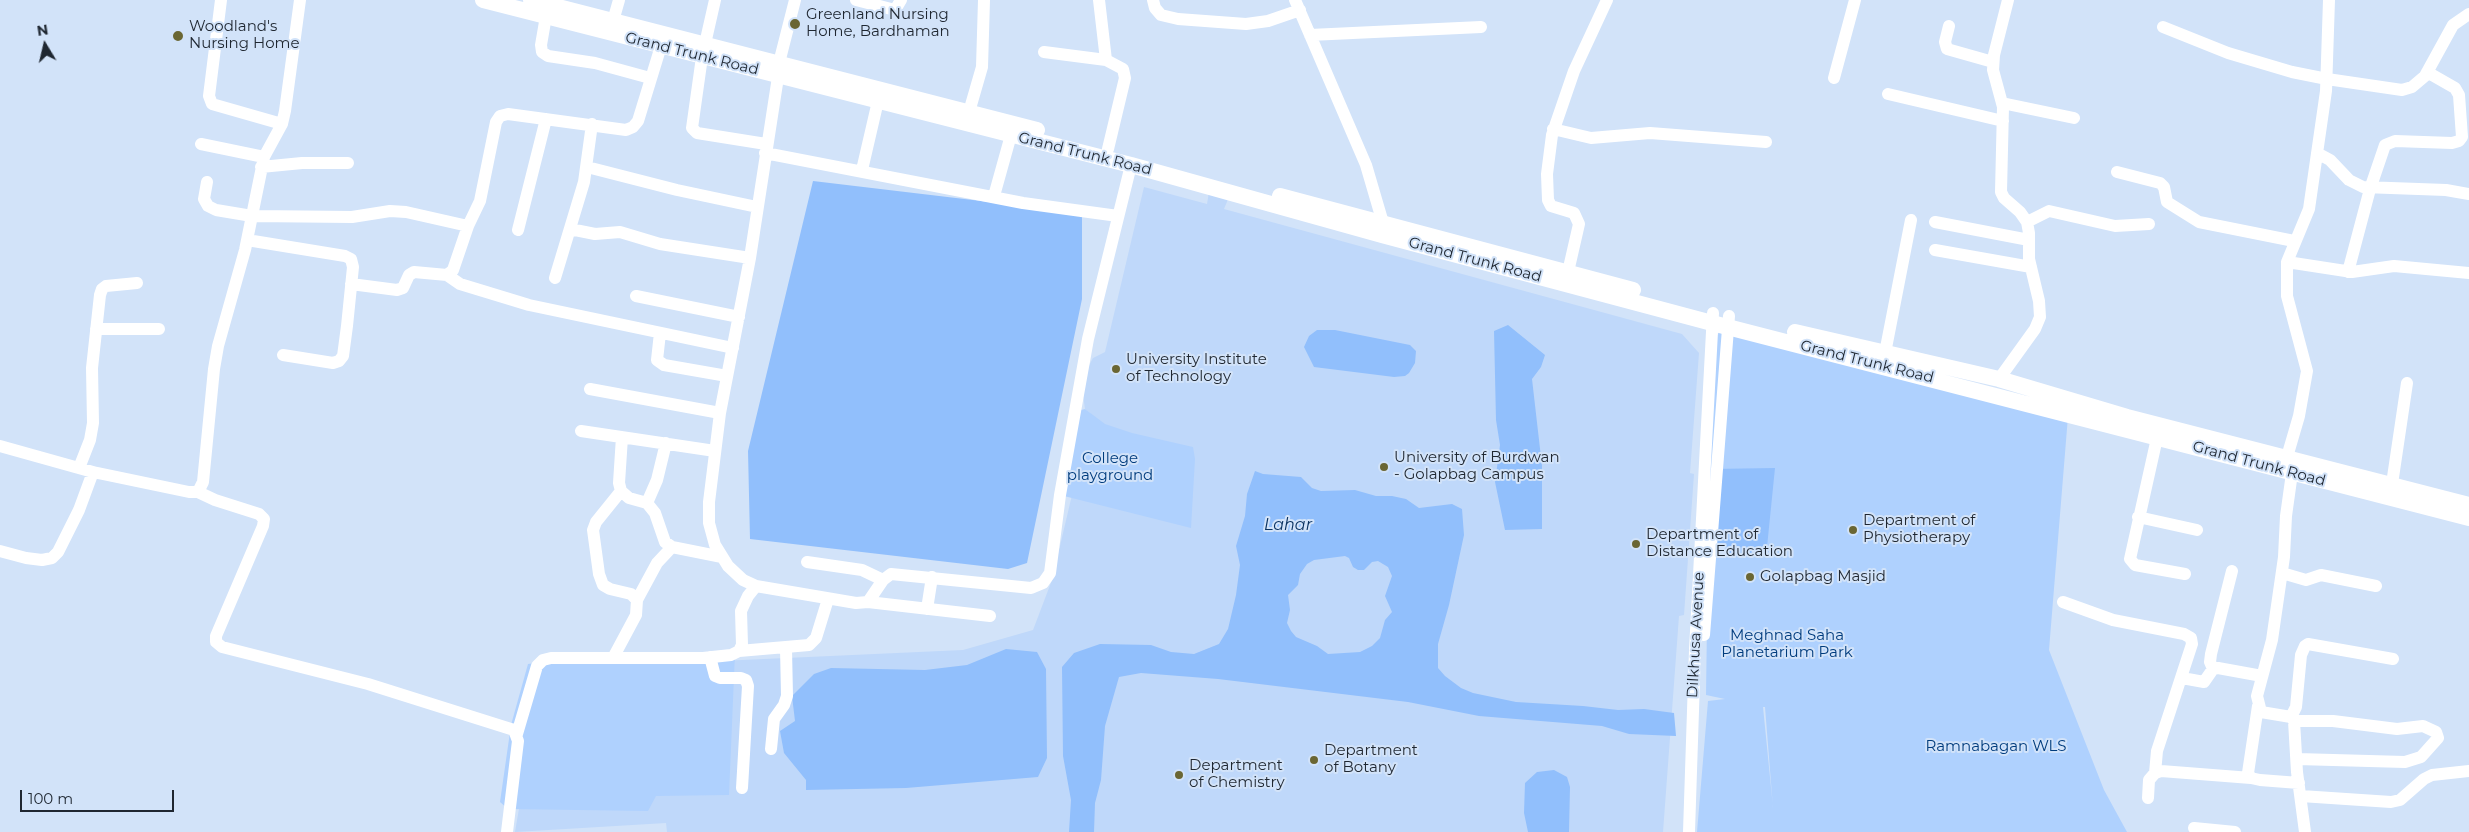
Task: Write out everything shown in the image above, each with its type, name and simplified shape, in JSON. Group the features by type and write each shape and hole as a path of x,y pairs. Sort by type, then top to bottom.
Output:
{"main road":[{"name":"Grand Trunk Road","path":"483,0 660,46 704,50"},
{"name":"Grand Trunk Road","path":"531,0 613,21 704,50 779,70 969,112 1108,149 1383,229 1568,272 1721,319 1999,379 2127,417 2469,504"},
{"name":"Grand Trunk Road","path":"779,70 878,101 1383,229 2157,438 2469,518"}],"street":[{"path":"221,0 209,96 212,104 282,124"},
{"path":"198,492 203,482 218,346 247,240 262,162 282,124 300,0"},
{"path":"613,21 619,0"},
{"path":"715,0 704,50 692,128 697,133 1022,203 1118,216"},
{"path":"795,0 779,70 750,258 714,451 709,523 715,545 728,566 743,580 756,586 856,604 868,602 990,616"},
{"path":"856,0 895,10 901,0"},
{"path":"969,112 982,67 984,0"},
{"path":"1099,0 1106,60"},
{"path":"1153,0 1155,8 1161,15 1178,19 1246,24 1268,21 1298,5 1366,165 1383,229"},
{"path":"1568,272 1579,224 1574,213 1551,206 1548,200 1547,174 1553,129 1574,71 1607,0"},
{"path":"1834,78 1855,0"},
{"path":"1999,379 2035,329 2040,316 2040,301 2031,267 2027,222 2020,212 2004,198 2001,192 2002,103 1994,77 1993,62 2008,0"},
{"path":"2287,457 2299,416 2306,371 2287,296 2287,262 2308,209 2317,153 2327,80 2329,0"},
{"path":"2164,27 2228,53 2327,80 2402,90 2412,87 2427,72 2453,25 2469,14"},
{"path":"546,16 541,46 542,52 548,56 595,63 650,78"},
{"path":"1949,26 1945,42 1948,49 1993,62"},
{"path":"1310,35 1481,27"},
{"path":"447,275 452,270 468,226 480,201 496,122 500,116 508,114 626,130 633,127 638,121 660,46"},
{"path":"1044,52 1106,60 1123,70 1125,78 1108,149"},
{"path":"2348,272 2370,189 2382,152 2388,142 2452,143 2459,141 2462,137 2460,95 2455,88 2427,72"},
{"path":"1888,94 2003,121"},
{"path":"862,170 878,101"},
{"path":"2002,103 2074,118"},
{"path":"518,230 546,119"},
{"path":"555,278 587,167 592,124"},
{"path":"1553,129 1591,138 1650,133 1766,142"},
{"path":"994,196 1011,135"},
{"path":"201,144 262,162 348,163"},
{"path":"2317,153 2330,160 2348,180 2370,189 2446,190 2469,194"},
{"path":"868,602 883,580 891,574 1031,588 1043,583 1050,573 1060,495 1087,347 1131,165"},
{"path":"587,167 677,190 758,207"},
{"path":"2117,172 2160,183 2164,186 2167,202 2199,222 2294,241"},
{"path":"207,182 204,199 208,206 216,210 252,216 352,217 390,211 406,212 468,226"},
{"path":"2027,222 2049,211 2115,226 2149,224"},
{"path":"1885,353 1911,220"},
{"path":"1935,222 2029,240"},
{"path":"570,229 595,234 620,232 660,244 750,258"},
{"path":"247,240 345,256 351,260 353,267 343,356 340,361 333,362 283,355"},
{"path":"1935,250 2031,267"},
{"path":"2287,262 2348,272 2394,266 2469,273"},
{"path":"351,284 397,290 403,288 410,275 414,272 447,275 460,284 529,305 732,348"},
{"path":"79,468 90,440 93,423 92,368 102,289 106,286 137,283"},
{"path":"636,296 739,317"},
{"name":"Dilkhusa Avenue","path":"1689,832 1691,778 1696,770 1699,650 1721,319"},
{"path":"96,329 158,329"},
{"path":"660,333 657,360 664,366 727,376"},
{"path":"2392,484 2407,382"},
{"path":"590,389 720,413"},
{"path":"581,431 714,451"},
{"path":"622,437 619,484 621,491 629,498 647,503 655,513 665,542 672,547 722,557"},
{"path":"2157,438 2130,554 2131,562 2135,565 2184,574"},
{"path":"647,503 657,480 666,443"},
{"path":"0,446 92,472 189,492 198,492 215,500 259,514 264,519 263,526 216,636 216,642 222,647 368,684 514,730 517,734"},
{"path":"0,551 26,558 42,560 52,558 58,552 79,510 92,472"},
{"path":"2251,778 2248,765 2258,706 2257,696 2272,640 2282,573 2292,473"},
{"path":"621,491 596,522 593,530 593,542 603,585 610,590 631,594 638,600"},
{"path":"2138,517 2197,530"},
{"path":"612,658 636,615 638,600 657,563 672,547"},
{"path":"807,562 862,570 883,580"},
{"path":"2213,669 2210,662 2211,654 2232,571"},
{"path":"2282,573 2306,580 2321,575 2376,586"},
{"path":"927,609 932,577"},
{"path":"739,651 742,645 741,611 748,596 756,586"},
{"path":"508,832 518,741 517,734 537,666 543,660 710,657 731,655 739,651 809,645 816,638 828,599"},
{"path":"2063,602 2113,620 2189,635 2192,644 2157,751 2155,773"},
{"path":"2306,832 2293,719 2301,655 2305,646 2308,644 2393,659"},
{"path":"771,749 774,719 784,705 786,696 786,648"},
{"path":"710,657 714,676 741,678 746,680 748,686 742,788"},
{"path":"2213,669 2262,676"},
{"path":"2182,678 2204,682 2213,669"},
{"path":"2258,706 2265,714 2293,719 2333,721 2397,729 2423,726 2436,732 2438,738 2421,756 2405,762 2297,759"},
{"path":"2148,798 2149,780 2155,773 2161,771 2251,778 2300,790 2391,802 2400,800 2424,779 2432,775 2469,771"},
{"path":"2194,828 2235,832"}],"shaded area":[{"name":"University of Burdwan - Golapbag Campus","path":"1144,187 1207,204 1209,192 1229,197 1224,209 1682,334 1699,353 1690,473 1694,474 1684,615 1679,616 1663,832 667,832 666,823 515,832 543,669 963,650 1033,630 1052,580 1091,414 1085,409 1081,381 1093,358 1105,352"}],"green space":[{"path":"1720,327 1817,355 2069,404 2049,650 2104,790 2127,832 1697,832 1708,701 1725,699 1706,695 1711,334 1718,335","holes":["1763,707 1765,707 1773,803"]},
{"name":"College playground","path":"1085,409 1105,424 1132,433 1193,447 1195,459 1191,528 1060,495 1081,410"},
{"path":"735,653 729,795 656,796 648,811 508,809 500,802 511,725 528,664 590,655"}],"water":[{"path":"813,181 1082,213 1082,299 1027,563 1008,569 750,539 748,451"},
{"path":"1508,325 1545,355 1541,367 1532,379 1542,466 1542,529 1505,530 1495,482 1500,445 1496,420 1494,331"},
{"path":"1317,330 1335,330 1410,345 1416,351 1415,363 1405,376 1394,377 1314,367 1304,347 1309,336"},
{"path":"1775,468 1766,557 1705,556 1711,469"},
{"name":"Lahar","path":"1255,471 1263,474 1301,477 1312,488 1321,491 1355,490 1376,496 1392,496 1406,499 1419,508 1452,504 1462,509 1464,535 1449,605 1438,644 1438,668 1445,676 1461,688 1473,693 1516,702 1618,710 1644,709 1674,713 1676,736 1629,734 1602,726 1479,716 1408,702 1218,679 1141,673 1119,677 1105,726 1101,780 1095,803 1094,832 1069,832 1071,800 1063,756 1062,667 1074,653 1100,644 1151,645 1171,652 1194,654 1219,644 1228,629 1236,595 1240,565 1236,546 1245,516 1247,494","holes":["1345,556 1349,558 1353,567 1358,570 1364,570 1372,562 1378,561 1388,567 1392,576 1385,596 1392,612 1385,620 1380,638 1372,646 1360,652 1328,654 1317,646 1296,637 1291,631 1287,623 1290,610 1288,595 1298,585 1300,574 1307,564 1314,560"]},
{"path":"1006,649 1037,652 1046,669 1047,758 1038,777 906,788 806,790 806,780 784,753 780,731 795,721 792,696 814,674 831,668 925,670 967,665"},
{"path":"1554,770 1567,777 1570,787 1569,832 1528,832 1524,813 1525,783 1537,772"}],"place":[{"name":"Greenland Nursing Home, Bardhaman","path":"795,24"},
{"name":"Woodland's Nursing Home","path":"178,36"},
{"name":"University Institute of Technology","path":"1116,369"},
{"name":"University of Burdwan - Golapbag Campus","path":"1384,467"},
{"name":"Department of Physiotherapy","path":"1853,530"},
{"name":"Department of Distance Education","path":"1636,544"},
{"name":"Golapbag Masjid","path":"1750,577"},
{"name":"Department of Botany","path":"1314,760"},
{"name":"Department of Chemistry","path":"1179,775"}],"park label":[{"name":"Meghnad Saha Planetarium Park","path":"1787,644"},
{"name":"Ramnabagan WLS","path":"1996,747"}]}
